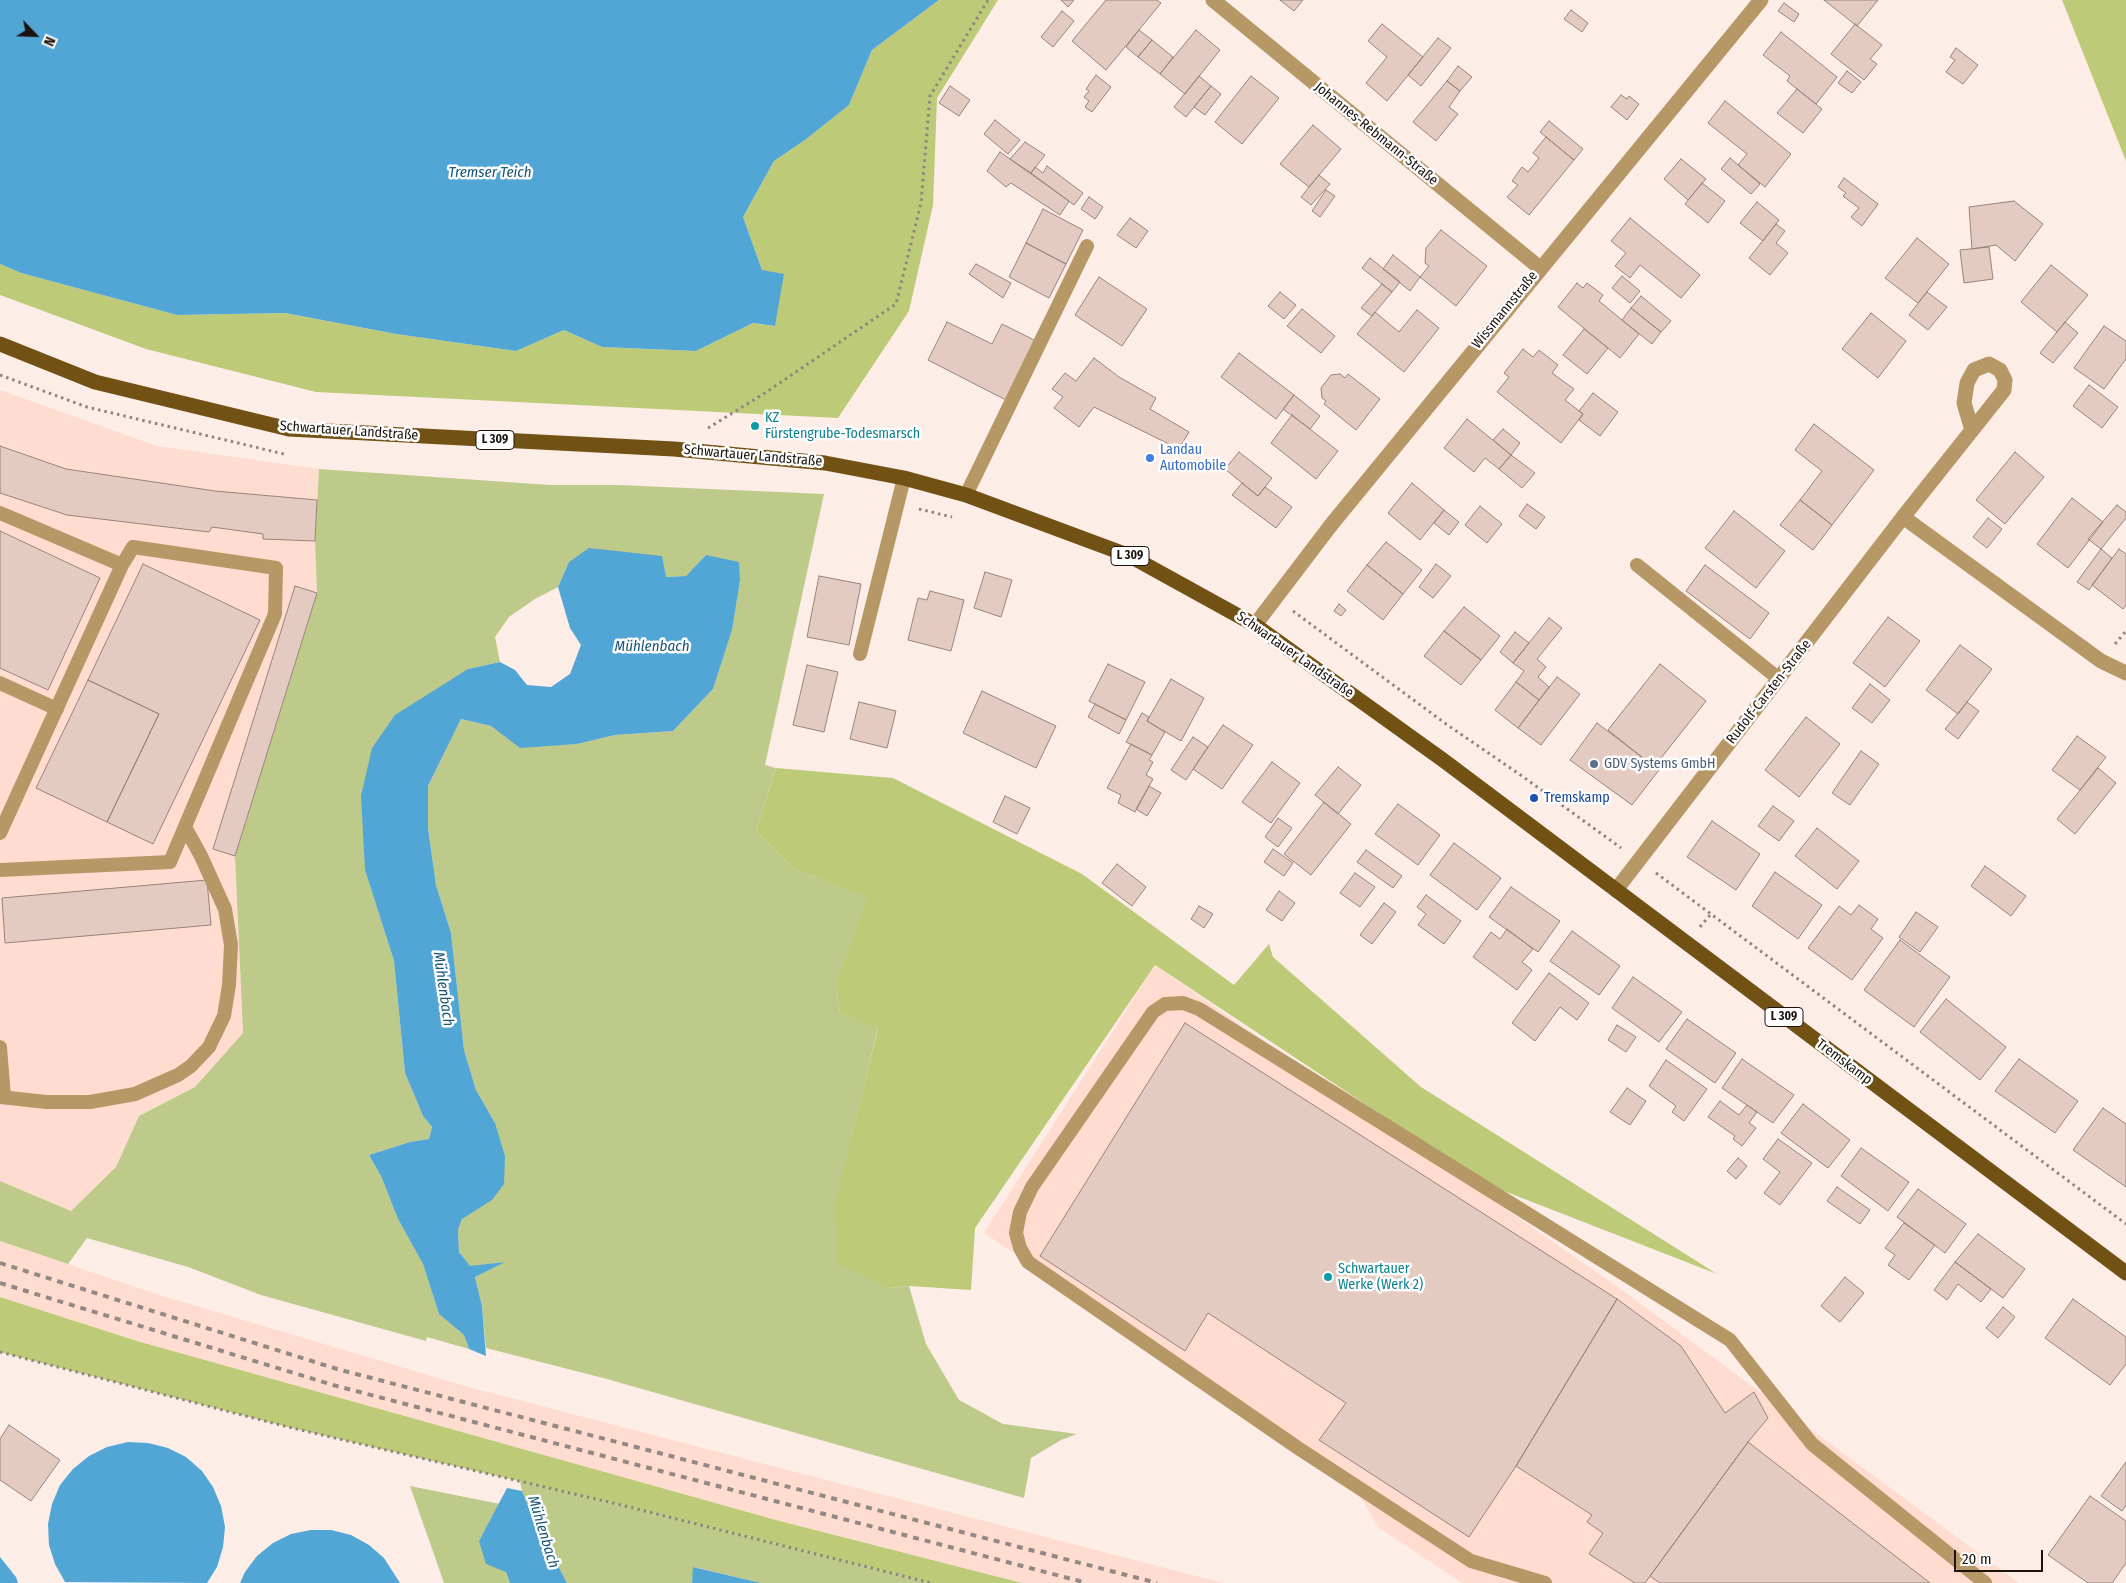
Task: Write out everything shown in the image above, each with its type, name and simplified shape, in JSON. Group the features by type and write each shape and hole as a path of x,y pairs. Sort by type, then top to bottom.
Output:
{"main road":[{"name":"Schwartauer Landstraße","path":"0,344 95,382 289,429 674,449 825,463 904,478 966,495 1130,556 1255,624 1443,760"},
{"name":"Tremskamp","path":"1443,760 2126,1273"}],"street":[{"name":"Wissmannstraße","path":"1255,624 1337,517 1761,0"},
{"name":"Johannes-Rebmann-Straße","path":"1220,2 1540,268"},
{"name":"Rudolf-Carsten-Straße","path":"1616,890 1972,430"},
{"path":"1903,517 2101,661 2126,673"}],"lane":[{"path":"966,495 1087,246"},
{"path":"860,654 904,478"},
{"path":"0,514 122,565"},
{"path":"0,833 122,565 133,547 276,568 275,614 170,862 0,870"},
{"path":"1637,565 1779,679"},
{"path":"0,683 57,709"},
{"path":"0,1047 2,1097 46,1102 90,1102 135,1094 178,1075 191,1066 209,1047 224,1016 229,985 231,945 225,909 201,856 185,827"},
{"path":"1545,1583 1471,1561 1298,1448 1028,1262 1020,1248 1016,1233 1020,1212 1032,1187 1153,1012 1165,1004 1183,1003 1199,1009 1730,1340 1812,1444 1985,1583"}],"path":[{"path":"707,429 765,393 896,304 921,203 930,96 988,0"},
{"path":"0,375 87,407 284,454 294,454"},
{"path":"898,504 961,520"},
{"path":"1275,597 1446,724 1522,776 1638,861 2126,1224"},
{"path":"0,1352 288,1427 613,1503 931,1583"}],"shaded area":[{"path":"0,390 157,446 319,469 315,541 317,593 235,856 243,1033 195,1087 139,1116 116,1167 71,1211 0,1181"},
{"path":"1155,965 1622,1290 2019,1583 1462,1583 1379,1528 1348,1477 984,1233"},
{"path":"0,1241 159,1295 472,1388 1223,1583 1022,1583 776,1520 137,1341 0,1297"}],"green space":[{"path":"939,0 998,0 937,98 933,205 909,311 838,418 316,392 146,349 0,295 0,264 21,273 177,315 285,313 396,334 516,351 564,330 602,347 696,351 753,323 774,326 762,270 743,217 774,161 805,140 849,105 872,50"},
{"path":"2062,0 2126,0 2126,161"},
{"path":"319,469 550,485 618,485 824,494 765,765 776,768 756,831 794,869 869,898 836,981 840,1013 878,1027 852,1137 889,1288 909,1286 926,1344 959,1400 1003,1424 1077,1434 1061,1440 1031,1458 1024,1498 607,1379 486,1348 482,1306 475,1277 504,1262 470,1267 459,1252 458,1230 462,1219 475,1210 495,1123 476,1090 464,1050 451,933 436,885 428,828 428,786 461,719 491,726 520,747 577,744 615,735 673,731 713,689 732,629 740,581 706,555 686,576 666,577 569,562 558,587 535,599 509,617 495,637 500,662 468,669 365,870 394,961 405,1073 423,1116 432,1127 429,1139 410,1142 369,1155 381,1176 398,1219 423,1264 439,1314 464,1335 469,1349 427,1337 426,1341 261,1295 188,1267 87,1238 68,1264 0,1241 0,1181 71,1211 116,1167 139,1116 195,1087 243,1033 235,856 317,593 315,541"},
{"path":"776,768 893,778 1082,874 1234,985 1269,944 1273,957 1421,1087 1717,1274 1486,1184 1155,965 975,1228 971,1290 909,1286 889,1288 838,1263 835,1206 878,1028 840,1013 836,981 868,898 794,869 756,831"},
{"path":"0,1297 137,1341 776,1520 1022,1583 931,1583 613,1503 288,1427 0,1352"},
{"path":"520,1481 931,1583 761,1583 694,1567 692,1583 567,1583 533,1518"},
{"path":"410,1486 500,1504 479,1541 506,1572 510,1583 444,1583"}],"water":[{"name":"Tremser Teich","path":"0,0 939,0 872,50 849,105 805,140 774,161 743,217 762,270 784,274 775,326 753,323 696,351 602,347 564,330 516,351 396,334 285,313 177,315 21,273 0,264"},
{"name":"Mühlenbach","path":"589,548 662,556 666,577 686,576 706,555 739,562 740,581 732,630 713,689 673,731 615,735 577,744 520,748 491,726 461,719 428,786 428,828 436,885 451,933 464,1050 476,1090 495,1123 505,1156 504,1184 492,1200 462,1219 458,1230 459,1252 470,1266 505,1262 475,1277 482,1306 486,1356 469,1349 464,1335 439,1314 423,1264 398,1219 381,1176 369,1155 410,1142 429,1139 432,1127 423,1116 405,1073 394,961 365,870 361,796 372,748 395,715 468,669 500,662 515,670 527,685 551,687 570,674 581,645 570,628 558,587 569,562"},
{"path":"128,1442 148,1443 168,1448 186,1457 202,1471 213,1487 221,1506 225,1527 223,1547 217,1567 207,1583 65,1582 55,1564 49,1545 48,1524 52,1504 60,1485 73,1469 89,1456 107,1447"},
{"path":"507,1488 522,1491 533,1518 567,1583 510,1583 506,1572 486,1564 479,1541"},
{"path":"311,1530 331,1530 351,1535 369,1545 384,1558 400,1583 240,1583 245,1572 257,1556 273,1543 291,1534"},
{"path":"0,1557 16,1577 18,1583 0,1583"},
{"path":"693,1567 761,1583 692,1583"}],"building":[{"path":"1061,0 1074,0 1068,7"},
{"path":"1106,0 1157,0 1161,3 1106,70 1072,41"},
{"path":"1280,0 1303,0 1294,11"},
{"path":"1824,0 1878,0 1857,26"},
{"path":"1784,3 1799,14 1794,22 1778,11"},
{"path":"1571,10 1588,23 1582,32 1564,19"},
{"path":"1062,11 1074,21 1053,47 1041,37"},
{"path":"1382,24 1423,57 1387,101 1366,83 1387,57 1368,41"},
{"path":"1855,24 1882,45 1870,59 1877,64 1864,80 1831,54"},
{"path":"1139,30 1152,40 1138,57 1126,47"},
{"path":"1196,30 1220,50 1185,94 1160,74"},
{"path":"1781,32 1837,77 1816,104 1787,81 1790,76 1763,55"},
{"path":"1438,38 1451,48 1421,86 1408,75"},
{"path":"1152,40 1173,57 1160,74 1138,57"},
{"path":"1956,48 1978,65 1963,84 1946,72 1955,60 1950,57"},
{"path":"1458,66 1472,77 1460,91 1447,81"},
{"path":"1847,71 1861,82 1852,93 1838,83"},
{"path":"1096,75 1111,87 1092,112 1085,107 1089,101 1084,97 1089,91 1086,89"},
{"path":"1199,76 1211,86 1186,117 1174,107"},
{"path":"1251,76 1279,98 1242,144 1215,122"},
{"path":"1447,81 1460,91 1449,107 1458,114 1436,141 1413,122"},
{"path":"950,86 970,100 959,116 939,103"},
{"path":"1211,86 1221,94 1205,115 1194,107"},
{"path":"1797,89 1822,109 1803,133 1777,113"},
{"path":"1621,95 1627,99 1629,96 1639,104 1627,120 1611,107"},
{"path":"1725,101 1791,154 1765,187 1738,165 1747,154 1708,123"},
{"path":"995,120 1020,140 1008,154 984,134"},
{"path":"1549,121 1583,149 1574,160 1540,132"},
{"path":"1313,125 1341,149 1309,187 1280,164"},
{"path":"1546,137 1574,160 1529,215 1507,197 1518,185 1512,181 1522,167 1528,172 1539,158 1533,153"},
{"path":"1025,142 1045,155 1031,173 1010,159"},
{"path":"1000,152 1069,201 1060,215 1011,183 1006,187 987,171"},
{"path":"1730,158 1760,184 1751,194 1721,169"},
{"path":"1681,159 1706,179 1688,200 1664,179"},
{"path":"1047,166 1083,193 1074,205 1031,173 1035,167 1043,173"},
{"path":"1319,175 1330,184 1311,205 1301,197"},
{"path":"1844,178 1878,204 1862,226 1851,217 1859,208 1843,196 1846,193 1838,187"},
{"path":"1702,183 1725,201 1708,223 1685,204"},
{"path":"1326,190 1335,196 1320,217 1312,211"},
{"path":"1089,197 1103,207 1095,219 1081,209"},
{"path":"2014,201 2043,224 2015,261 1996,245 1972,249 1969,207"},
{"path":"1757,202 1779,220 1763,241 1740,223"},
{"path":"1043,209 1083,230 1066,264 1026,243"},
{"path":"1130,218 1148,231 1136,248 1117,235"},
{"path":"1630,218 1700,275 1681,298 1640,265 1630,278 1615,266 1626,253 1611,241"},
{"path":"1776,224 1785,231 1776,243 1788,253 1770,275 1749,258"},
{"path":"1441,230 1487,266 1456,306 1420,277 1429,266 1425,263 1426,248"},
{"path":"1917,238 1949,264 1918,303 1885,278"},
{"path":"1026,243 1066,264 1049,298 1009,277"},
{"path":"1989,247 1993,279 1964,283 1960,250"},
{"path":"1393,255 1420,277 1410,291 1383,269"},
{"path":"1370,258 1400,282 1392,292 1362,268"},
{"path":"976,264 1011,283 1003,298 969,274"},
{"path":"2051,265 2088,295 2057,332 2021,302"},
{"path":"1622,276 1640,291 1630,303 1612,288"},
{"path":"1099,277 1147,309 1122,346 1075,315"},
{"path":"1577,283 1583,288 1587,283 1603,295 1599,301 1639,334 1620,358 1558,307"},
{"path":"1382,284 1392,292 1372,316 1361,308"},
{"path":"1280,292 1296,305 1284,319 1268,306"},
{"path":"1927,292 1947,307 1928,330 1909,315"},
{"path":"1641,296 1671,321 1661,332 1631,308"},
{"path":"1631,308 1661,332 1652,344 1622,320"},
{"path":"1302,309 1335,336 1321,353 1287,326"},
{"path":"1417,310 1439,328 1404,372 1357,334 1375,312 1399,332"},
{"path":"1871,313 1906,341 1878,378 1842,349"},
{"path":"947,322 992,344 1002,324 1036,341 1006,400 928,360"},
{"path":"2065,322 2078,333 2053,363 2040,353"},
{"path":"2104,326 2126,341 2126,359 2104,389 2074,368"},
{"path":"1584,329 1608,348 1587,374 1563,355"},
{"path":"1523,349 1533,357 1539,350 1558,365 1552,373 1574,389 1565,400 1583,414 1561,443 1497,392 1509,377 1504,373"},
{"path":"1239,353 1294,395 1276,419 1221,377"},
{"path":"1094,358 1119,377 1156,398 1150,409 1189,432 1179,449 1094,407 1079,427 1054,408 1063,397 1052,389 1065,373 1076,381"},
{"path":"1340,374 1345,378 1348,374 1380,399 1356,430 1324,404 1326,401 1322,398 1321,388 1331,375"},
{"path":"2089,385 2118,407 2102,428 2073,406"},
{"path":"1593,393 1618,412 1600,436 1579,420 1583,414 1579,411"},
{"path":"1294,395 1320,416 1310,429 1283,409"},
{"path":"1292,415 1338,451 1316,479 1271,443"},
{"path":"1467,419 1511,455 1499,469 1485,458 1474,472 1444,448"},
{"path":"1814,424 1874,470 1832,525 1800,500 1822,471 1795,450"},
{"path":"1503,429 1520,443 1511,455 1493,440"},
{"path":"0,446 66,469 215,491 317,500 315,541 263,539 263,534 212,527 209,532 67,515 0,493"},
{"path":"1239,452 1272,478 1258,496 1225,469"},
{"path":"2015,452 2044,477 2005,524 1976,500"},
{"path":"1511,455 1535,473 1522,488 1499,469"},
{"path":"1242,483 1258,496 1265,487 1292,507 1276,528 1232,495"},
{"path":"1412,483 1444,510 1420,540 1388,513"},
{"path":"2072,498 2103,522 2068,568 2037,544"},
{"path":"1800,500 1832,525 1813,550 1780,525"},
{"path":"1527,504 1545,517 1536,529 1519,516"},
{"path":"2117,505 2126,512 2126,518 2101,549 2088,539"},
{"path":"1480,506 1502,524 1487,543 1465,525"},
{"path":"1444,510 1459,522 1449,535 1434,523"},
{"path":"1734,511 1785,551 1756,588 1705,548"},
{"path":"1988,518 2002,529 1987,548 1973,537"},
{"path":"0,531 100,578 48,690 0,668"},
{"path":"1386,542 1422,570 1403,594 1367,565"},
{"path":"2101,549 2112,558 2089,590 2077,582"},
{"path":"2119,549 2126,554 2126,605 2123,609 2092,585"},
{"path":"143,564 260,620 153,844 107,822 159,714 88,680"},
{"path":"1436,564 1451,576 1433,598 1419,587"},
{"path":"1367,565 1403,594 1383,620 1347,591"},
{"path":"1705,565 1769,613 1750,639 1686,591"},
{"path":"985,572 1012,580 1001,617 974,608"},
{"path":"819,576 861,584 849,645 807,637"},
{"path":"295,586 317,593 235,856 213,849"},
{"path":"930,591 964,600 951,651 908,640 918,598 927,600"},
{"path":"1339,604 1346,610 1341,616 1334,611"},
{"path":"1464,607 1500,636 1481,660 1444,631"},
{"path":"1888,617 1920,641 1885,687 1853,663"},
{"path":"1549,618 1562,628 1537,659 1546,667 1538,677 1549,687 1539,700 1516,682 1524,671 1513,663"},
{"path":"1444,631 1481,660 1461,685 1424,656"},
{"path":"1515,632 1529,643 1513,663 1500,652"},
{"path":"1960,645 1992,669 1958,714 1926,690"},
{"path":"1108,664 1145,682 1126,720 1089,701"},
{"path":"1660,664 1706,701 1654,767 1608,730"},
{"path":"807,665 838,672 824,732 793,725"},
{"path":"1557,677 1580,694 1541,745 1518,728"},
{"path":"1171,679 1204,698 1181,741 1147,721"},
{"path":"88,680 159,714 107,822 36,788"},
{"path":"1516,682 1539,700 1518,728 1495,710"},
{"path":"1870,684 1890,700 1872,723 1852,708"},
{"path":"982,691 1056,726 1036,768 963,733"},
{"path":"859,702 896,711 887,748 850,739"},
{"path":"1967,702 1979,711 1958,739 1945,729"},
{"path":"1095,704 1126,720 1119,734 1088,717"},
{"path":"1142,713 1149,717 1147,721 1165,732 1152,755 1126,742"},
{"path":"1806,717 1840,744 1799,797 1765,770"},
{"path":"1597,723 1659,770 1632,805 1570,760"},
{"path":"1223,725 1253,745 1222,789 1193,769"},
{"path":"2077,736 2106,757 2080,790 2052,770"},
{"path":"1193,737 1208,747 1186,780 1171,770"},
{"path":"1131,744 1152,755 1149,760 1153,762 1146,775 1153,779 1135,812 1118,803 1121,795 1107,788"},
{"path":"1861,751 1879,764 1850,805 1832,793"},
{"path":"1272,762 1300,783 1271,823 1242,802"},
{"path":"1338,767 1361,785 1338,814 1315,795"},
{"path":"2098,768 2116,783 2075,834 2057,819"},
{"path":"1149,786 1161,793 1147,816 1136,809"},
{"path":"1005,796 1030,808 1017,834 993,822"},
{"path":"1324,802 1351,824 1311,875 1284,854"},
{"path":"1398,804 1440,835 1418,865 1375,834"},
{"path":"1773,806 1794,821 1779,841 1758,826"},
{"path":"1278,818 1292,828 1278,847 1265,837"},
{"path":"1712,821 1760,854 1736,890 1687,857"},
{"path":"1817,828 1859,861 1837,889 1795,856"},
{"path":"1454,843 1501,878 1477,910 1430,875"},
{"path":"1273,849 1293,863 1284,876 1264,862"},
{"path":"1366,850 1402,876 1393,888 1357,862"},
{"path":"1117,864 1146,887 1132,906 1102,883"},
{"path":"1985,866 2026,896 2011,916 1971,886"},
{"path":"1775,872 1822,905 1798,939 1752,906"},
{"path":"1355,873 1375,887 1360,907 1340,893"},
{"path":"207,880 211,925 5,943 2,898"},
{"path":"1511,887 1560,921 1538,952 1489,917"},
{"path":"1279,891 1295,903 1282,921 1266,910"},
{"path":"1426,895 1461,921 1444,944 1418,925 1426,914 1417,907"},
{"path":"1384,903 1396,912 1372,944 1360,935"},
{"path":"1859,905 1878,919 1871,929 1883,938 1852,980 1808,948 1839,906 1851,915"},
{"path":"1199,906 1213,914 1204,928 1191,919"},
{"path":"1916,912 1938,927 1920,952 1899,937"},
{"path":"1507,929 1533,949 1522,962 1532,970 1517,990 1473,957 1491,932 1500,939"},
{"path":"1572,931 1620,966 1599,995 1550,961"},
{"path":"1900,940 1950,977 1914,1027 1864,990"},
{"path":"1549,973 1589,1003 1577,1020 1560,1007 1535,1041 1512,1023"},
{"path":"1633,977 1682,1012 1659,1042 1612,1008"},
{"path":"1946,999 2006,1047 1980,1080 1920,1032"},
{"path":"1687,1019 1736,1053 1715,1083 1666,1049"},
{"name":"Schwartauer Werke (Werk 2)","path":"1185,1023 1617,1299 1516,1466 1469,1537 1319,1440 1346,1403 1208,1313 1185,1351 1040,1256"},
{"path":"1617,1025 1636,1037 1626,1052 1608,1040"},
{"path":"1742,1059 1794,1095 1773,1123 1722,1088"},
{"path":"2019,1059 2078,1101 2055,1133 1995,1091"},
{"path":"1666,1060 1707,1089 1684,1121 1672,1112 1676,1106 1649,1086"},
{"path":"1627,1088 1646,1101 1630,1125 1610,1112"},
{"path":"1720,1101 1739,1115 1747,1105 1757,1112 1749,1123 1756,1128 1742,1146 1733,1139 1735,1136 1708,1117"},
{"path":"1803,1104 1850,1140 1828,1168 1781,1133"},
{"path":"2103,1108 2126,1124 2126,1187 2073,1150"},
{"path":"1778,1139 1812,1163 1780,1205 1764,1193 1780,1172 1763,1159"},
{"path":"1861,1148 1909,1182 1888,1211 1841,1176"},
{"path":"1738,1158 1747,1166 1736,1179 1727,1171"},
{"path":"1837,1187 1870,1210 1860,1224 1827,1201"},
{"path":"1918,1189 1966,1224 1945,1253 1897,1217"},
{"path":"1904,1223 1935,1245 1909,1280 1888,1265 1895,1255 1885,1248"},
{"path":"1978,1234 2025,1269 2003,1298 1955,1262"},
{"path":"1955,1262 1991,1289 1981,1302 1958,1284 1947,1300 1934,1290"},
{"path":"1845,1277 1864,1293 1840,1322 1821,1306"},
{"path":"1617,1299 1681,1346 1725,1413 1754,1392 1768,1418 1748,1442 1645,1583 1635,1583 1589,1554 1603,1533 1587,1522 1592,1515 1516,1466"},
{"path":"2073,1299 2126,1337 2126,1364 2110,1385 2045,1338"},
{"path":"2003,1307 2015,1317 1998,1338 1986,1328"},
{"path":"9,1425 60,1460 31,1501 0,1480 0,1439"},
{"path":"1748,1442 1930,1583 1660,1583 1650,1576"},
{"path":"2126,1462 2126,1505 2122,1511 2101,1496"},
{"path":"2090,1496 2126,1521 2126,1563 2112,1583 2088,1583 2048,1555"}],"railway":[{"path":"0,1263 337,1369 1157,1583"},
{"path":"0,1283 333,1385 1087,1583"}],"place":[{"name":"KZ Fürstengrube-Todesmarsch","path":"755,426"},
{"name":"Landau Automobile","path":"1150,458"},
{"name":"GDV Systems GmbH","path":"1594,764"},
{"name":"Tremskamp","path":"1534,798"},
{"name":"Schwartauer Werke (Werk 2)","path":"1328,1277"}]}
